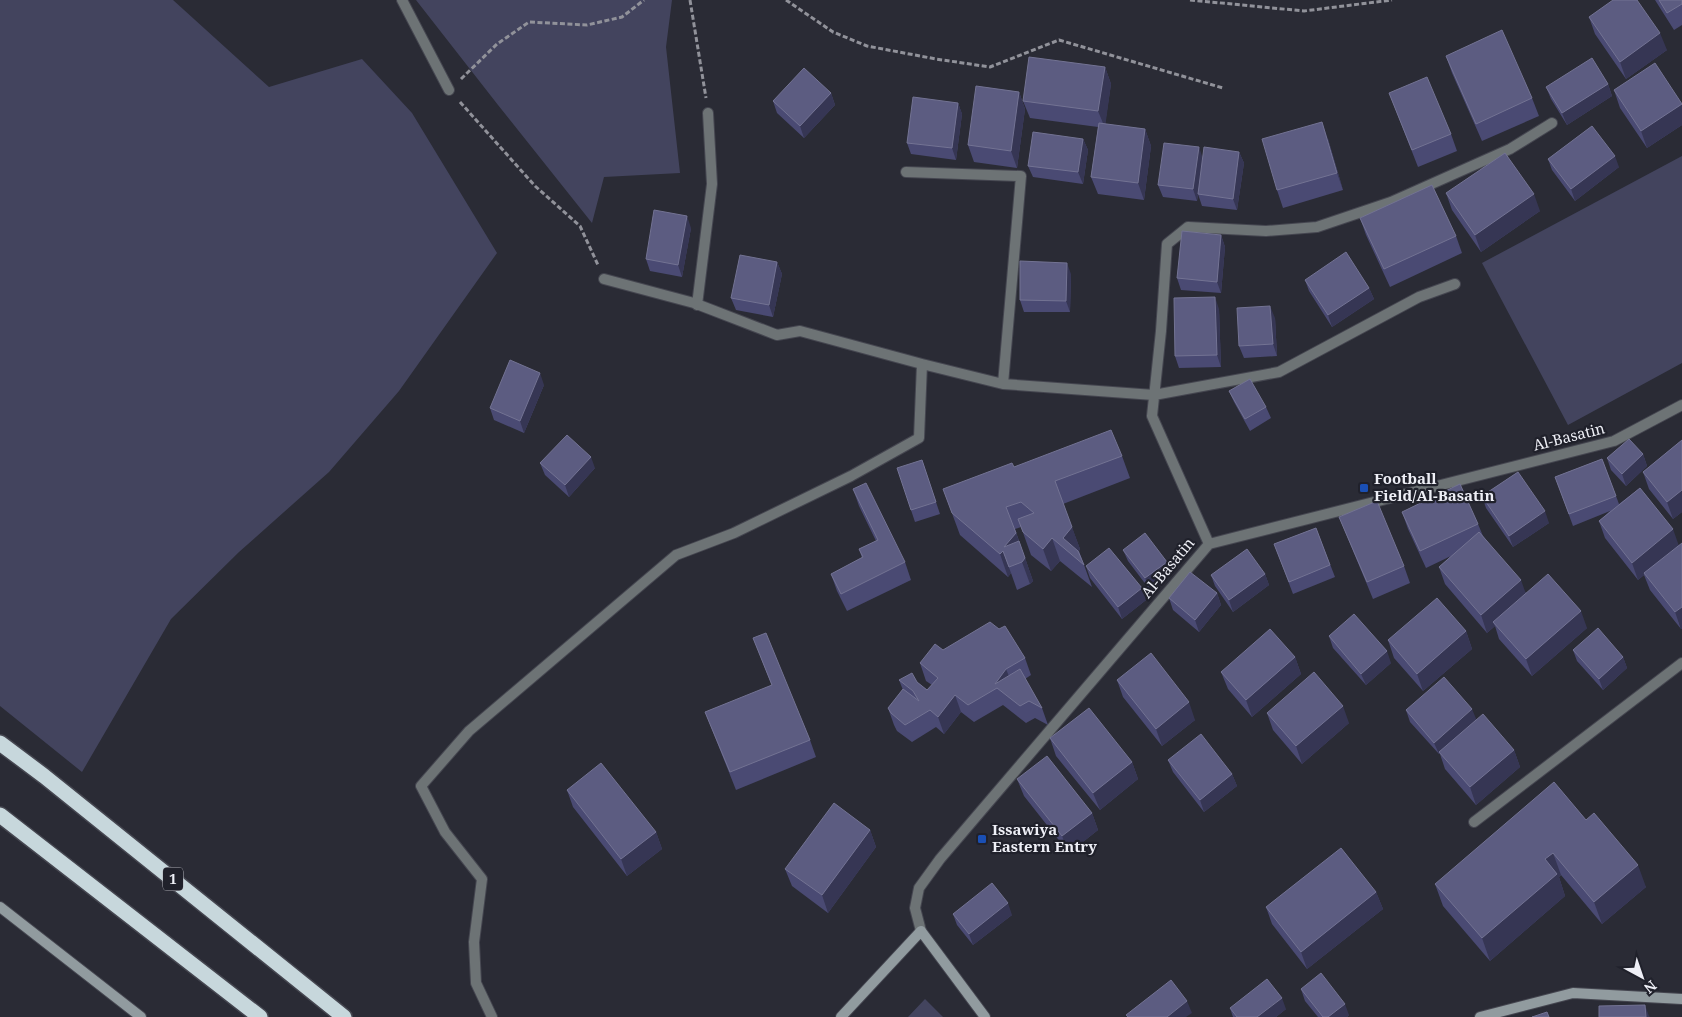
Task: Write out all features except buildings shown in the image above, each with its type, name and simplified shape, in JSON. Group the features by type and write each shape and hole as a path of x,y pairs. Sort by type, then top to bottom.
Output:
{"highway":[{"name":"1","path":"0,743 52,782 344,1017"},
{"path":"0,815 260,1017"}],"street":[{"path":"402,0 449,90"},
{"path":"697,305 712,184 708,113"},
{"path":"1209,544 1152,416 1161,331 1167,244 1188,227 1266,231 1317,227 1400,198 1510,149 1552,123"},
{"path":"906,172 1021,176 1003,384"},
{"path":"604,279 697,305 777,335 800,331 1003,384 1154,394 1279,372 1419,297 1455,284"},
{"path":"492,1017 476,983 474,942 482,879 446,832 421,786 469,731 676,555 734,533 851,476 919,438 922,364"},
{"name":"Al-Basatin","path":"921,931 915,908 919,888 924,881 1209,544 1614,441 1682,405"},
{"path":"1474,822 1682,663"},
{"path":"0,907 141,1017"},
{"path":"842,1017 921,931 985,1017"},
{"path":"1480,1017 1573,993 1682,999"}],"path":[{"path":"604,279 580,226 535,186 449,90 497,44 529,22 587,25 622,17 644,0"},
{"path":"690,0 708,113"},
{"path":"786,0 833,32 867,46 936,59 990,66 1059,40 1223,88"},
{"path":"1190,0 1304,11 1392,0"}],"shaded area":[{"path":"0,0 173,0 269,87 362,59 412,113 497,253 399,391 329,472 239,552 171,619 82,772 0,706"},
{"path":"416,0 672,0 666,47 680,173 604,177 592,223"},
{"path":"1682,156 1682,363 1568,425 1482,263"},
{"path":"925,999 943,1017 908,1017"}],"place":[{"name":"Football Field/Al-Basatin","path":"1364,488"},
{"name":"Issawiya Eastern Entry","path":"982,839"}]}
